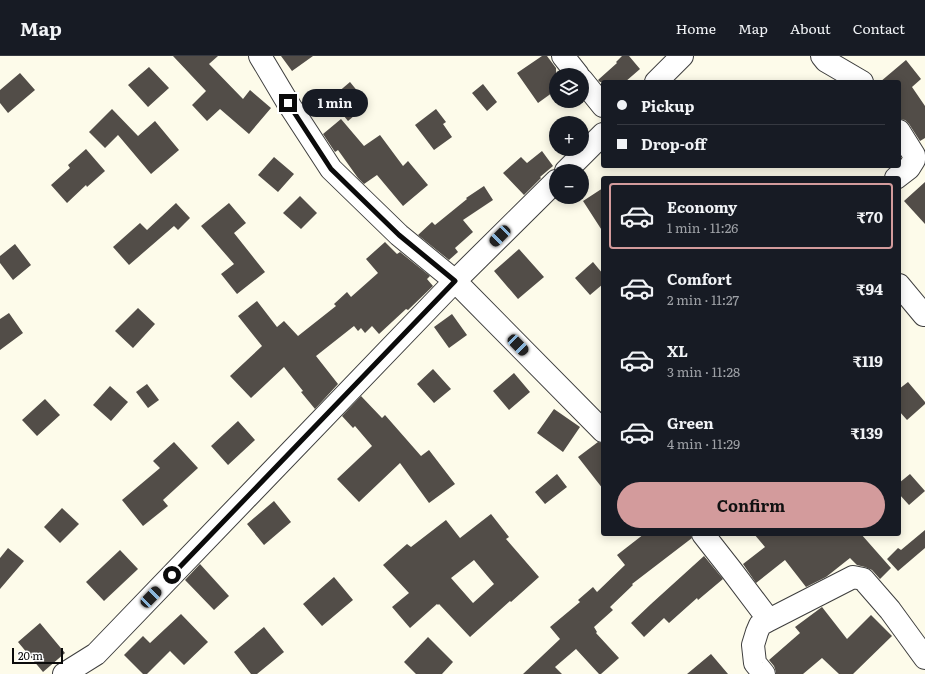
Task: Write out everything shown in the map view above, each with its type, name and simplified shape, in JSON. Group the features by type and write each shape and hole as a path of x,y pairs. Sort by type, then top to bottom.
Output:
{"street":[{"path":"260,56 288,103 331,169 399,235 455,281 601,429"},
{"path":"563,56 572,68"},
{"path":"658,80 682,56"},
{"path":"822,56 826,61 859,80"},
{"path":"589,89 601,104"},
{"path":"899,176 909,168 914,160 914,154 901,134"},
{"path":"573,164 601,136"},
{"path":"64,674 96,654 455,281 549,188"},
{"path":"901,287 924,315 925,314"},
{"path":"705,536 769,620"},
{"path":"764,674 755,663 753,645 756,632 760,625 853,577 863,579 890,610 925,658"}],"building":[{"path":"173,56 218,56 209,64 243,99 250,90 271,108 249,134 220,109 207,121 192,105 206,91"},
{"path":"281,56 313,56 292,71"},
{"path":"542,56 547,56 556,68 549,68 549,95 538,103 517,73"},
{"path":"622,56 629,56 640,69 627,80 601,80 600,82 598,80 617,63 616,62"},
{"path":"906,60 921,79 912,87 925,106 925,138 920,141 909,124 905,120 901,119 901,80 882,80"},
{"path":"149,67 169,88 148,107 128,85"},
{"path":"20,73 35,90 8,113 0,103 0,90"},
{"path":"350,82 368,104 348,121 330,99"},
{"path":"483,84 497,102 487,111 472,93"},
{"path":"112,109 138,136 155,121 179,150 151,174 118,135 105,148 89,132"},
{"path":"436,109 446,122 443,124 452,137 434,150 415,125"},
{"path":"341,119 364,146 380,135 403,166 408,161 428,185 403,206 377,175 364,184 338,150 335,152 323,134"},
{"path":"86,149 105,171 87,187 86,185 67,203 51,185 70,168 68,165"},
{"path":"542,151 552,164 549,164 549,169 524,195 503,173 521,157 527,163"},
{"path":"274,157 294,174 278,192 258,175"},
{"path":"925,182 925,224 904,201"},
{"path":"484,186 493,200 463,220 473,232 455,248 458,252 449,260 418,235 432,222 435,225 467,199 466,198"},
{"path":"601,189 601,229 585,204 589,204 589,197"},
{"path":"300,196 317,213 301,229 283,213"},
{"path":"176,203 190,218 178,230 174,226 129,265 113,247 140,223 147,230"},
{"path":"229,203 246,223 234,233 265,272 237,294 221,274 234,264 201,226"},
{"path":"385,242 397,254 400,252 430,276 427,279 433,286 408,310 406,309 379,334 372,326 365,333 361,328 358,331 354,326 316,356 338,384 315,409 284,367 251,398 230,376 262,346 238,316 257,301 277,327 284,321 298,336 336,306 334,304 347,292 351,297 378,273 366,259"},
{"path":"15,244 31,265 13,280 0,263 0,256"},
{"path":"519,249 544,277 518,299 494,271"},
{"path":"593,262 601,272 601,286 590,295 575,278"},
{"path":"138,308 155,324 133,348 115,331"},
{"path":"9,313 23,333 0,350 0,319"},
{"path":"452,314 467,335 449,348 434,327"},
{"path":"433,369 451,389 434,403 417,384"},
{"path":"514,373 530,392 509,410 493,391"},
{"path":"908,382 925,402 925,404 907,420 901,413 901,387"},
{"path":"147,384 159,400 148,408 136,392"},
{"path":"110,386 128,402 111,421 93,405"},
{"path":"361,396 382,418 385,415 421,456 429,450 455,484 429,503 400,463 359,502 337,479 372,446 355,426 353,428 342,416"},
{"path":"45,399 60,415 37,436 22,420"},
{"path":"554,409 580,427 563,452 537,433"},
{"path":"238,421 255,440 228,465 211,446"},
{"path":"174,442 198,468 163,500 168,506 143,526 122,500 160,468 153,461"},
{"path":"598,442 601,443 601,486 578,457"},
{"path":"557,474 567,487 545,504 535,492"},
{"path":"910,474 925,491 909,505 901,496 901,481"},
{"path":"274,501 291,522 264,545 247,524"},
{"path":"62,508 79,524 60,543 44,527"},
{"path":"491,514 509,537 506,539 539,577 470,637 439,604 437,604 410,628 392,607 409,593 383,565 407,544 411,547 446,520 460,538","holes":["474,560 494,584 473,603 451,578"]},
{"path":"925,530 925,548 898,571 887,559 898,548 901,550"},
{"path":"641,536 692,536 692,538 632,584 633,585 610,607 613,610 594,627 597,632 596,633 619,658 601,674 599,674 576,649 555,667 562,674 523,674 560,639 550,627 580,602 578,600 593,587 597,592 625,565 617,555"},
{"path":"756,536 863,536 891,568 880,579 872,570 857,565 850,558 826,577 806,587 785,560 756,583 743,564 765,547"},
{"path":"8,548 24,561 0,589 0,558"},
{"path":"120,550 138,569 104,601 86,582"},
{"path":"704,556 723,579 698,600 697,598 669,623 664,618 644,637 631,623"},
{"path":"200,564 229,596 214,610 185,580"},
{"path":"334,577 353,600 322,626 303,604"},
{"path":"822,607 847,639 871,615 892,636 853,674 839,674 822,658 803,674 776,674 774,666 769,660 800,633 795,627"},
{"path":"181,614 208,642 184,665 170,651 147,674 143,674 124,655 143,636 150,643"},
{"path":"40,623 65,653 43,672 18,642"},
{"path":"264,627 284,652 257,674 251,674 234,652"},
{"path":"428,637 453,662 442,674 416,674 404,662"},
{"path":"711,654 728,674 687,674"}],"route":[{"path":"172,575 455,281 399,235 331,169 288,103"}]}
